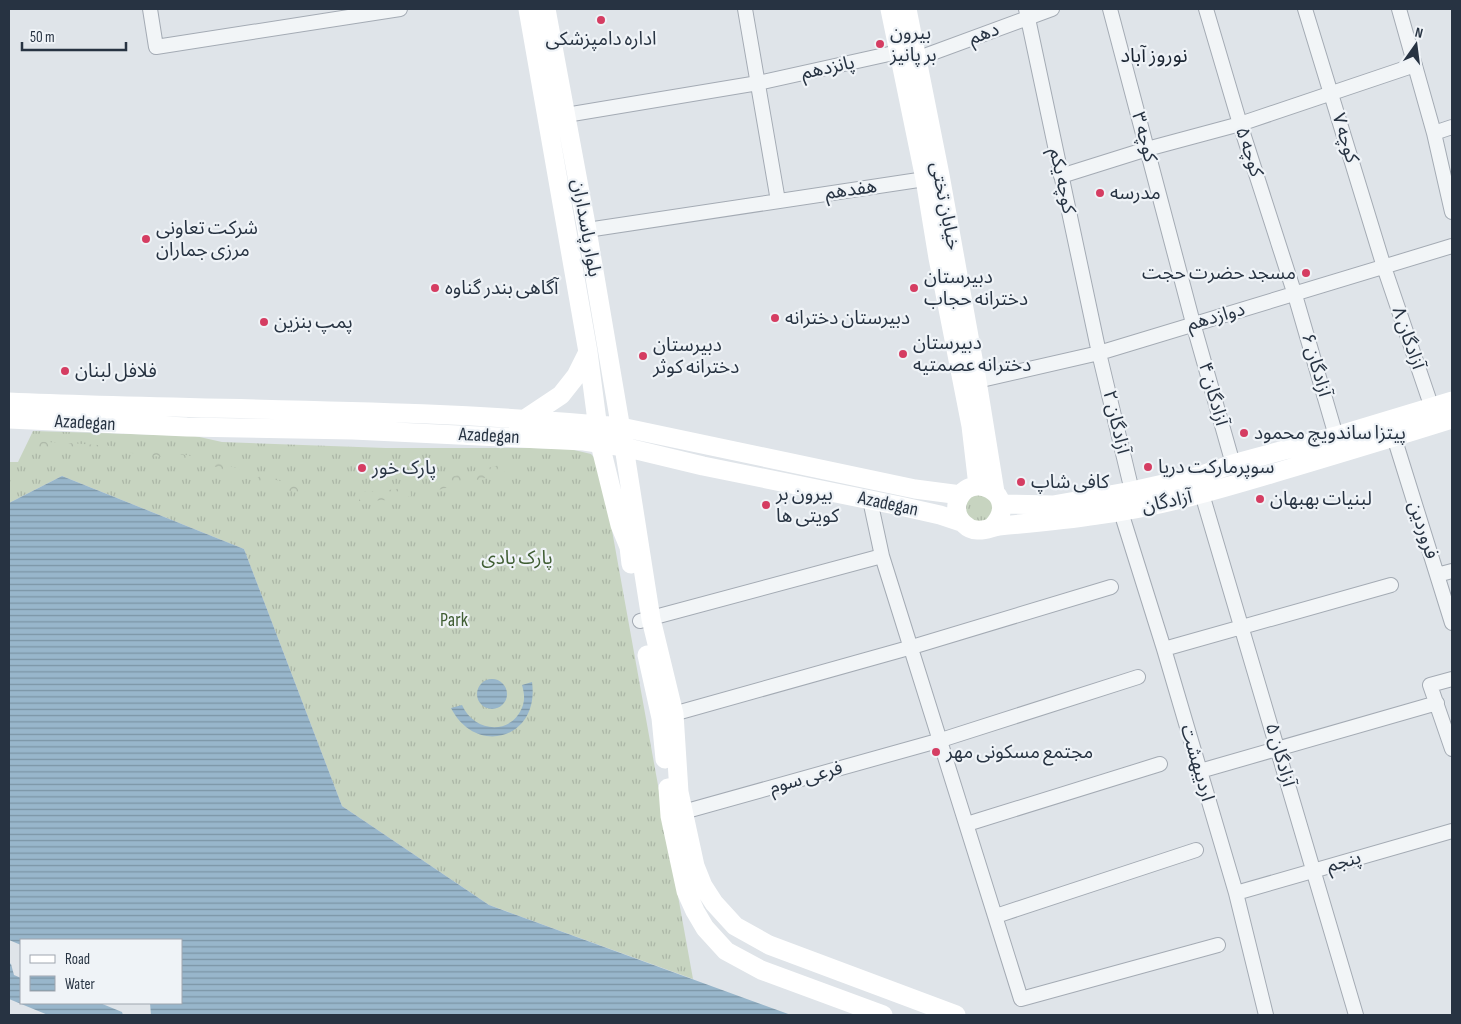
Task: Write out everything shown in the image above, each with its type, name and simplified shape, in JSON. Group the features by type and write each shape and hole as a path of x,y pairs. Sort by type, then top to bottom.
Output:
{"main road":[{"name":"بلوار پاسداران","path":"528,9 588,352 600,444 620,525 629,547 646,620"},
{"name":"بلوار پاسداران","path":"546,9 621,427 646,620"},
{"name":"خیابان تختی","path":"890,9 925,179 938,258 971,426 978,486"},
{"name":"خیابان تختی","path":"907,9 942,185 998,498"},
{"path":"572,261 592,257"},
{"path":"525,419 561,395 576,376 588,352"},
{"name":"آزادگان","path":"998,498 1053,504 1132,491 1199,476 1233,464 1336,436 1452,401"},
{"name":"Azadegan","path":"9,402 95,406 355,411 525,419 621,427 915,489 961,495"},
{"name":"Azadegan","path":"9,419 187,427 363,430 584,441 624,447 703,466 940,515 961,522"},
{"name":"آزادگان","path":"992,527 1121,512 1202,494 1452,420"},
{"path":"978,486 984,486 998,498 1001,512 998,520 992,527 979,531 972,530 961,522 956,509 961,495 968,489 978,486"},
{"path":"646,620 667,716 679,792 695,866 703,886 714,903 735,926 770,945 956,1015"},
{"path":"667,716 670,816 686,891 695,911 706,928 726,951 761,970 882,1015"}],"street":[{"path":"150,9 156,47 400,9"},
{"path":"745,9 778,201"},
{"name":"دهم","path":"916,59 1027,14 1052,9"},
{"name":"کوچه ۳","path":"1110,9 1193,323"},
{"name":"کوچه ۵","path":"1206,9 1240,124 1296,295"},
{"name":"کوچه ۷","path":"1305,9 1384,267"},
{"path":"1399,9 1434,133 1452,212"},
{"name":"کوچه یکم","path":"1027,14 1099,353"},
{"name":"پانزدهم","path":"566,115 758,83 898,52"},
{"path":"1061,176 1147,149 1240,124 1415,65"},
{"path":"1434,133 1452,127"},
{"name":"هفدهم","path":"587,230 925,179"},
{"name":"دوازدهم","path":"978,381 1099,353 1193,323 1296,295 1452,246"},
{"name":"آزادگان ۸","path":"1384,267 1432,408"},
{"name":"آزادگان ۶","path":"1296,295 1336,436"},
{"name":"آزادگان ۴","path":"1193,323 1233,464"},
{"name":"آزادگان ۲","path":"1099,353 1132,491"},
{"name":"فروردین","path":"1394,437 1452,623"},
{"name":"آزادگان ۵","path":"1202,494 1356,1015"},
{"path":"870,500 882,556 1021,999 1218,945"},
{"name":"اردیبهشت","path":"1121,512 1164,649 1236,893 1266,1015"},
{"path":"646,620 882,556"},
{"path":"1438,575 1452,571"},
{"path":"1164,649 1391,584"},
{"path":"667,716 912,647 1111,586"},
{"name":"فرعی سوم","path":"670,816 941,740 1138,677"},
{"path":"1452,679 1430,685 1452,749"},
{"path":"1200,771 1437,703"},
{"path":"967,824 1160,764"},
{"name":"پنجم","path":"1236,893 1452,831"},
{"path":"996,916 1196,850"}],"green space":[{"name":"Park","path":"33,431 195,436 222,442 386,448 570,449 591,454 600,464 693,979 489,905 342,806 244,549 62,476 9,503 9,462 18,462"},
{"path":"33,441 62,443 57,449 30,447"},
{"path":"69,443 112,446 107,451 66,448"},
{"path":"121,447 165,452 161,457 117,451"},
{"path":"181,454 220,462 251,474 246,479 211,465 179,459"},
{"path":"508,463 506,471 500,474 430,492 430,482"},
{"path":"260,476 314,489 310,496 253,481"},
{"path":"410,487 411,496 391,500 359,501 359,492"},
{"path":"989,492 997,517 972,526 961,503 963,498"}],"water":[{"path":"62,476 244,549 342,806 489,905 791,1015 48,1015 21,1004 182,1004 182,939 20,939 20,1004 9,999 9,503"},
{"path":"492,679 503,683 507,694 503,705 492,709 481,705 477,694 481,683"},
{"path":"532,682 532,701 526,717 516,728 504,735 490,736 475,733 462,723 451,708 462,705 475,721 493,727 502,726 511,722 518,715 524,700 522,685"}],"pier":[{"path":"9,940 20,945 20,978 14,975 9,963"},
{"path":"102,1004 150,1004 151,1015 123,1015 122,1012"}],"place":[{"name":"اداره دامپزشکی","path":"601,20"},
{"name":"بیرون بر پانیز","path":"880,44"},
{"name":"مدرسه","path":"1100,193"},
{"name":"شرکت تعاونی مرزی جماران","path":"146,239"},
{"name":"مسجد حضرت حجت","path":"1306,273"},
{"name":"آگاهی بندر گناوه","path":"435,288"},
{"name":"دبیرستان دخترانه حجاب","path":"914,288"},
{"name":"دبیرستان دخترانه","path":"775,318"},
{"name":"پمپ بنزین","path":"264,322"},
{"name":"دبیرستان دخترانه عصمتیه","path":"903,354"},
{"name":"دبیرستان دخترانه کوثر","path":"643,356"},
{"name":"فلافل لبنان","path":"65,371"},
{"name":"پیتزا ساندویچ محمود","path":"1244,433"},
{"name":"سوپرمارکت دریا","path":"1148,467"},
{"name":"پارک خور","path":"362,468"},
{"name":"کافی شاپ","path":"1021,482"},
{"name":"لبنیات بهبهان","path":"1260,499"},
{"name":"بیرون بر کویتی ها","path":"766,505"},
{"name":"مجتمع مسکونی مهر","path":"936,752"}],"district":[{"name":"نوروز آباد","path":"1154,56"}],"park label":[{"name":"پارک بادی","path":"517,558"}]}
